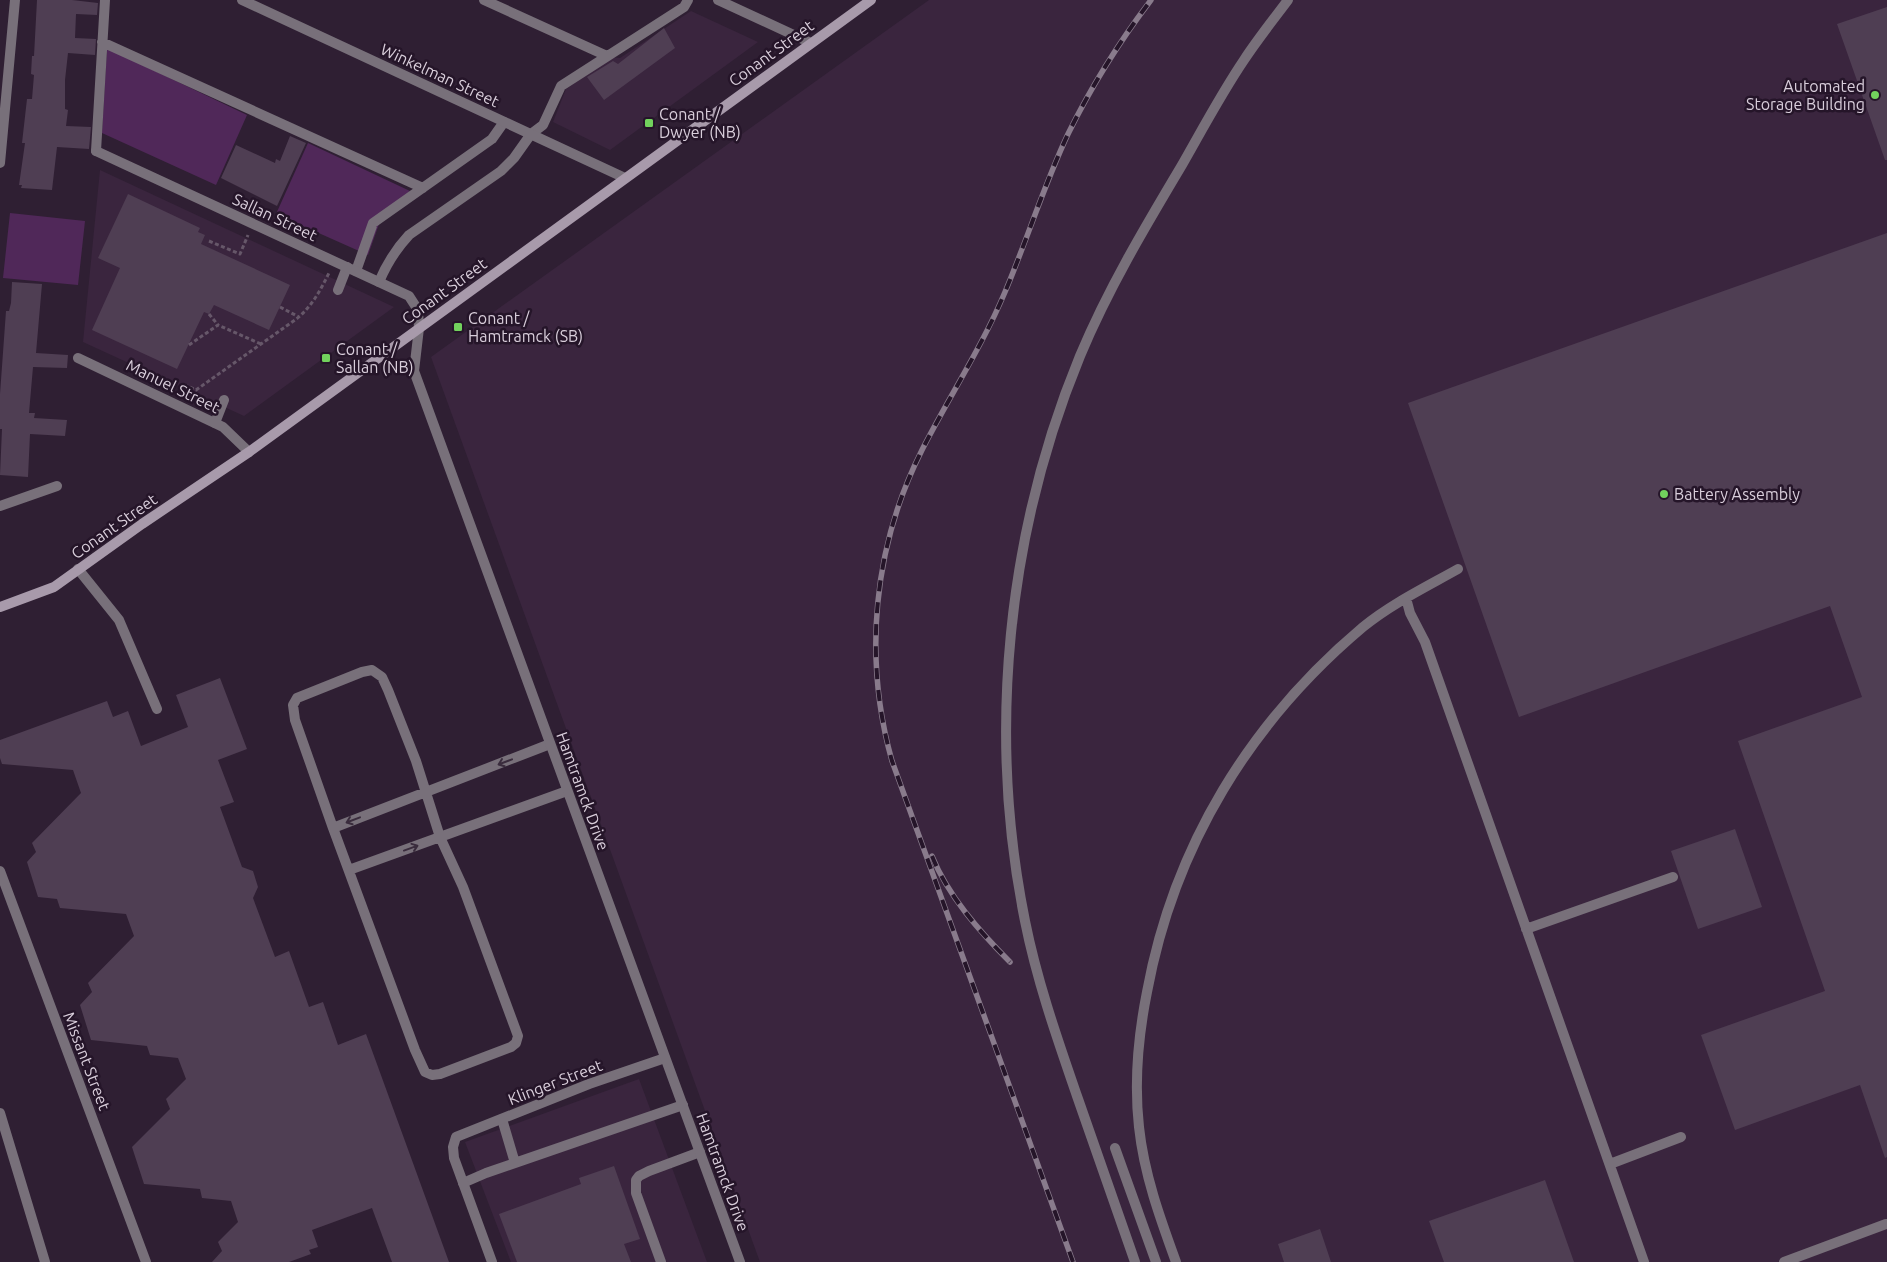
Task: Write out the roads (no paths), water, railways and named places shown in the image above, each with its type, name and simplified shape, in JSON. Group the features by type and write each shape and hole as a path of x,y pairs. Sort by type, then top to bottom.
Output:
{"main road":[{"name":"Conant Street","path":"0,607 54,587 249,452 871,0"}],"street":[{"path":"0,163 15,0"},
{"path":"105,0 102,42 423,188"},
{"name":"Winkelman Street","path":"242,0 625,178"},
{"path":"484,0 607,56"},
{"path":"379,282 387,262 396,248 501,171 514,158 531,134 543,125 561,86 684,7 688,0"},
{"path":"718,0 811,43"},
{"path":"1135,1262 1050,1016 1025,921 1012,828 1007,758 1007,688 1015,597 1027,528 1043,463 1065,396 1095,322 1130,252 1244,61 1288,0"},
{"name":"Sallan Street","path":"102,42 96,151 409,296 418,310 419,328"},
{"path":"338,290 351,269 373,223 492,139 504,122"},
{"name":"Hamtramck Drive","path":"419,328 414,371 740,1262"},
{"name":"Manuel Street","path":"78,358 223,427 249,452"},
{"path":"215,423 224,400"},
{"path":"0,506 57,486"},
{"path":"78,569 119,620 157,709"},
{"path":"1176,1262 1151,1191 1139,1128 1137,1066 1142,1015 1152,965 1165,916 1183,868 1205,822 1230,777 1259,735 1291,696 1327,659 1365,626 1406,598 1458,569"},
{"path":"1406,598 1410,613 1425,642 1644,1262"},
{"path":"372,670 382,677 416,761 440,837 463,887 518,1036 516,1043 440,1074 432,1075 425,1072 333,828 295,720 293,705 297,698 362,672 372,670"},
{"path":"333,828 550,744"},
{"path":"349,870 567,791"},
{"name":"Missant Street","path":"0,871 146,1262"},
{"path":"1526,929 1673,877"},
{"name":"Klinger Street","path":"463,1183 454,1158 453,1147 456,1137 589,1084 665,1058"},
{"path":"492,1262 463,1183 682,1105"},
{"path":"0,1113 45,1262"},
{"path":"502,1119 515,1163"},
{"path":"1610,1164 1681,1137"},
{"path":"1116,1148 1156,1262"},
{"path":"661,1262 636,1193 636,1180 639,1176 649,1171 700,1152"},
{"path":"1784,1262 1886,1224"}],"railway":[{"path":"1073,1262 892,761 883,722 878,683 876,643 878,603 883,564 905,487 932,430 996,312 1051,173 1077,116 1106,65 1151,0"},
{"path":"932,856 947,885 966,913 1010,962"}],"place":[{"name":"Automated Storage Building","path":"1875,95"},
{"name":"Conant / Dwyer (NB)","path":"649,123"},
{"name":"Conant / Hamtramck (SB)","path":"458,327"},
{"name":"Conant / Sallan (NB)","path":"326,358"},
{"name":"Battery Assembly","path":"1664,494"}]}
